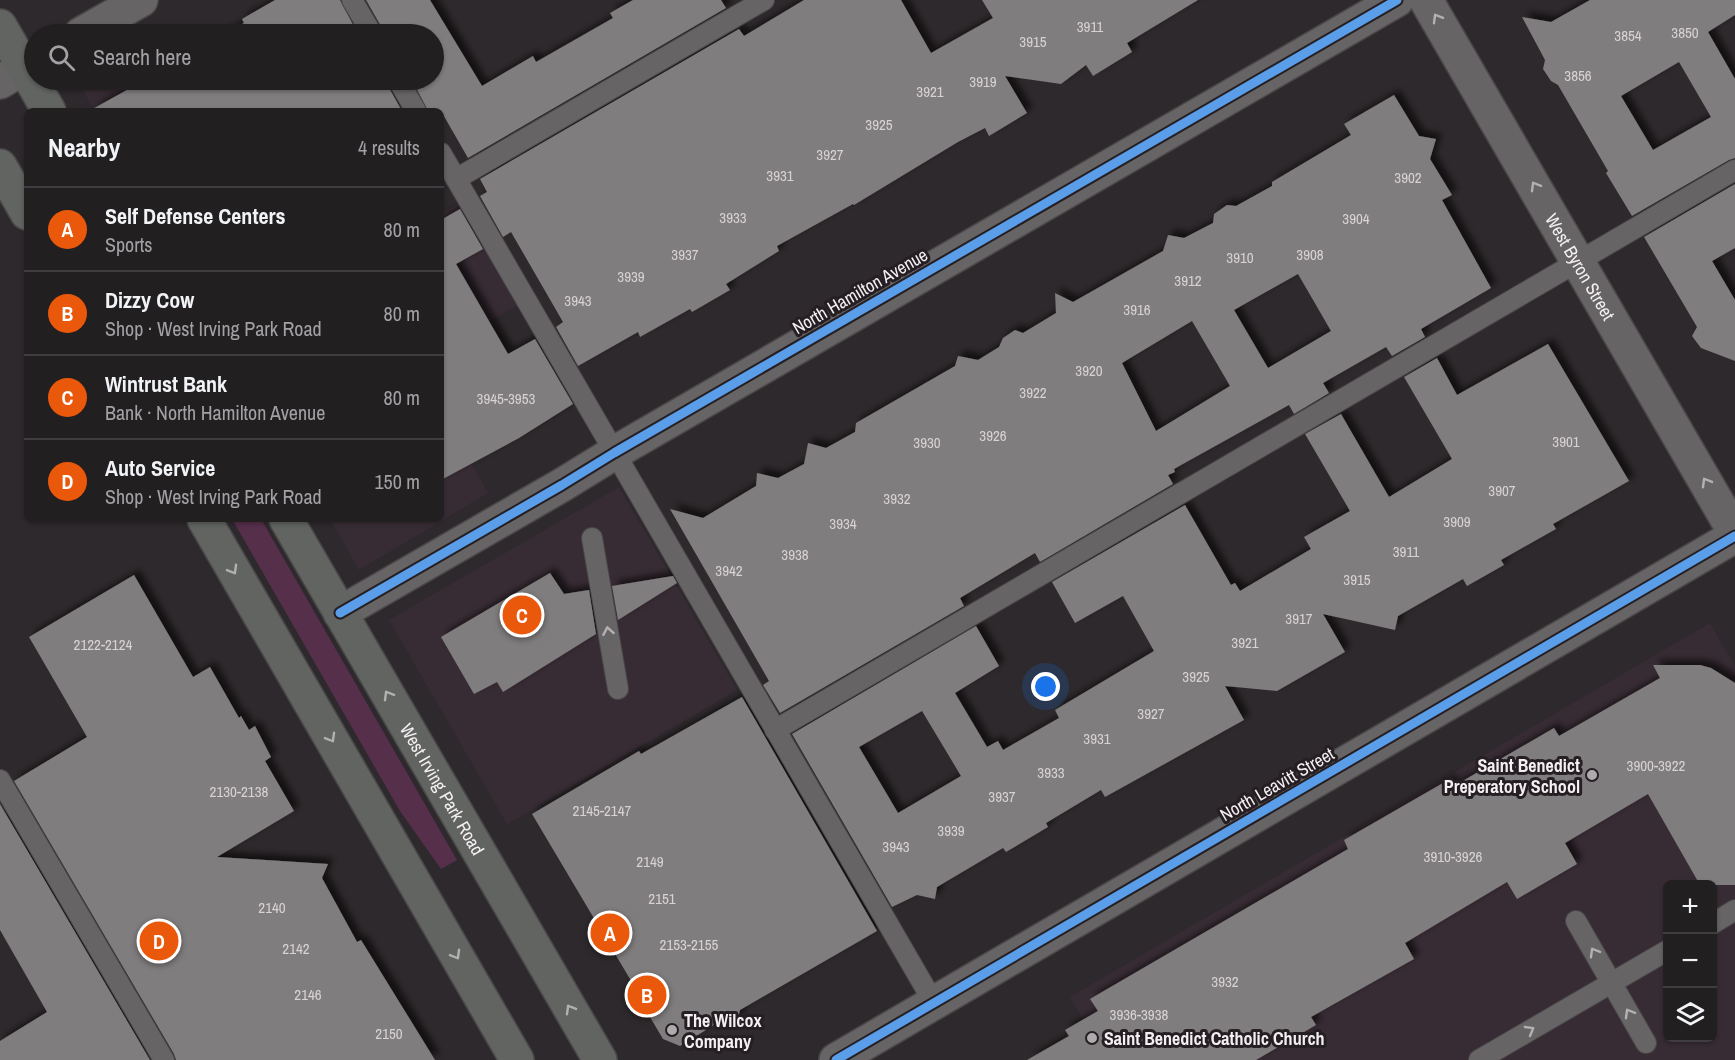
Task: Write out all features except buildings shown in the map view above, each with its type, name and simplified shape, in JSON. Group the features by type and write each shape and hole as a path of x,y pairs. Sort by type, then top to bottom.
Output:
{"main road":[{"path":"0,26 19,70"},
{"path":"34,90 47,108"},
{"path":"0,166 24,208"},
{"path":"206,522 517,1060"},
{"name":"West Irving Park Road","path":"288,522 600,1060"}],"street":[{"path":"99,24 141,0"},
{"name":"North Hamilton Avenue","path":"340,613 1397,0"},
{"name":"West Byron Street","path":"1426,0 1735,535"},
{"name":"North Leavitt Street","path":"836,1060 1735,535"}],"lane":[{"path":"352,0 366,24"},
{"path":"456,179 764,0"},
{"path":"404,90 414,108"},
{"path":"444,158 934,1003"},
{"path":"775,730 1735,170"},
{"path":"592,538 618,689"},
{"path":"0,780 164,1060"},
{"path":"1717,921 1735,910"},
{"path":"1576,921 1646,1043"},
{"path":"1479,1060 1663,953"}],"shaded area":[{"path":"83,90 167,90 177,108 93,108"},
{"path":"460,203 518,305 444,347 444,212"},
{"path":"444,415 488,493 444,519"},
{"path":"619,487 737,690 507,824 389,620"},
{"path":"234,522 263,522 457,860 441,869 400,811"},
{"path":"332,522 439,522 359,570"},
{"name":"Saint Benedict Preperatory School","path":"1710,623 1735,666 1735,1060 1106,1060 1070,997"}],"cycle path":[{"path":"340,613 1397,0"},
{"path":"836,1060 1735,536"}],"place":[{"name":"Wintrust Bank","path":"522,615"},
{"name":"Saint Benedict Preperatory School","path":"1592,775"},
{"name":"Self Defense Centers","path":"610,933"},
{"name":"Auto Service","path":"159,941"},
{"name":"Dizzy Cow","path":"647,995"},
{"name":"The Wilcox Company","path":"672,1030"},
{"name":"Saint Benedict Catholic Church","path":"1092,1038"}]}
